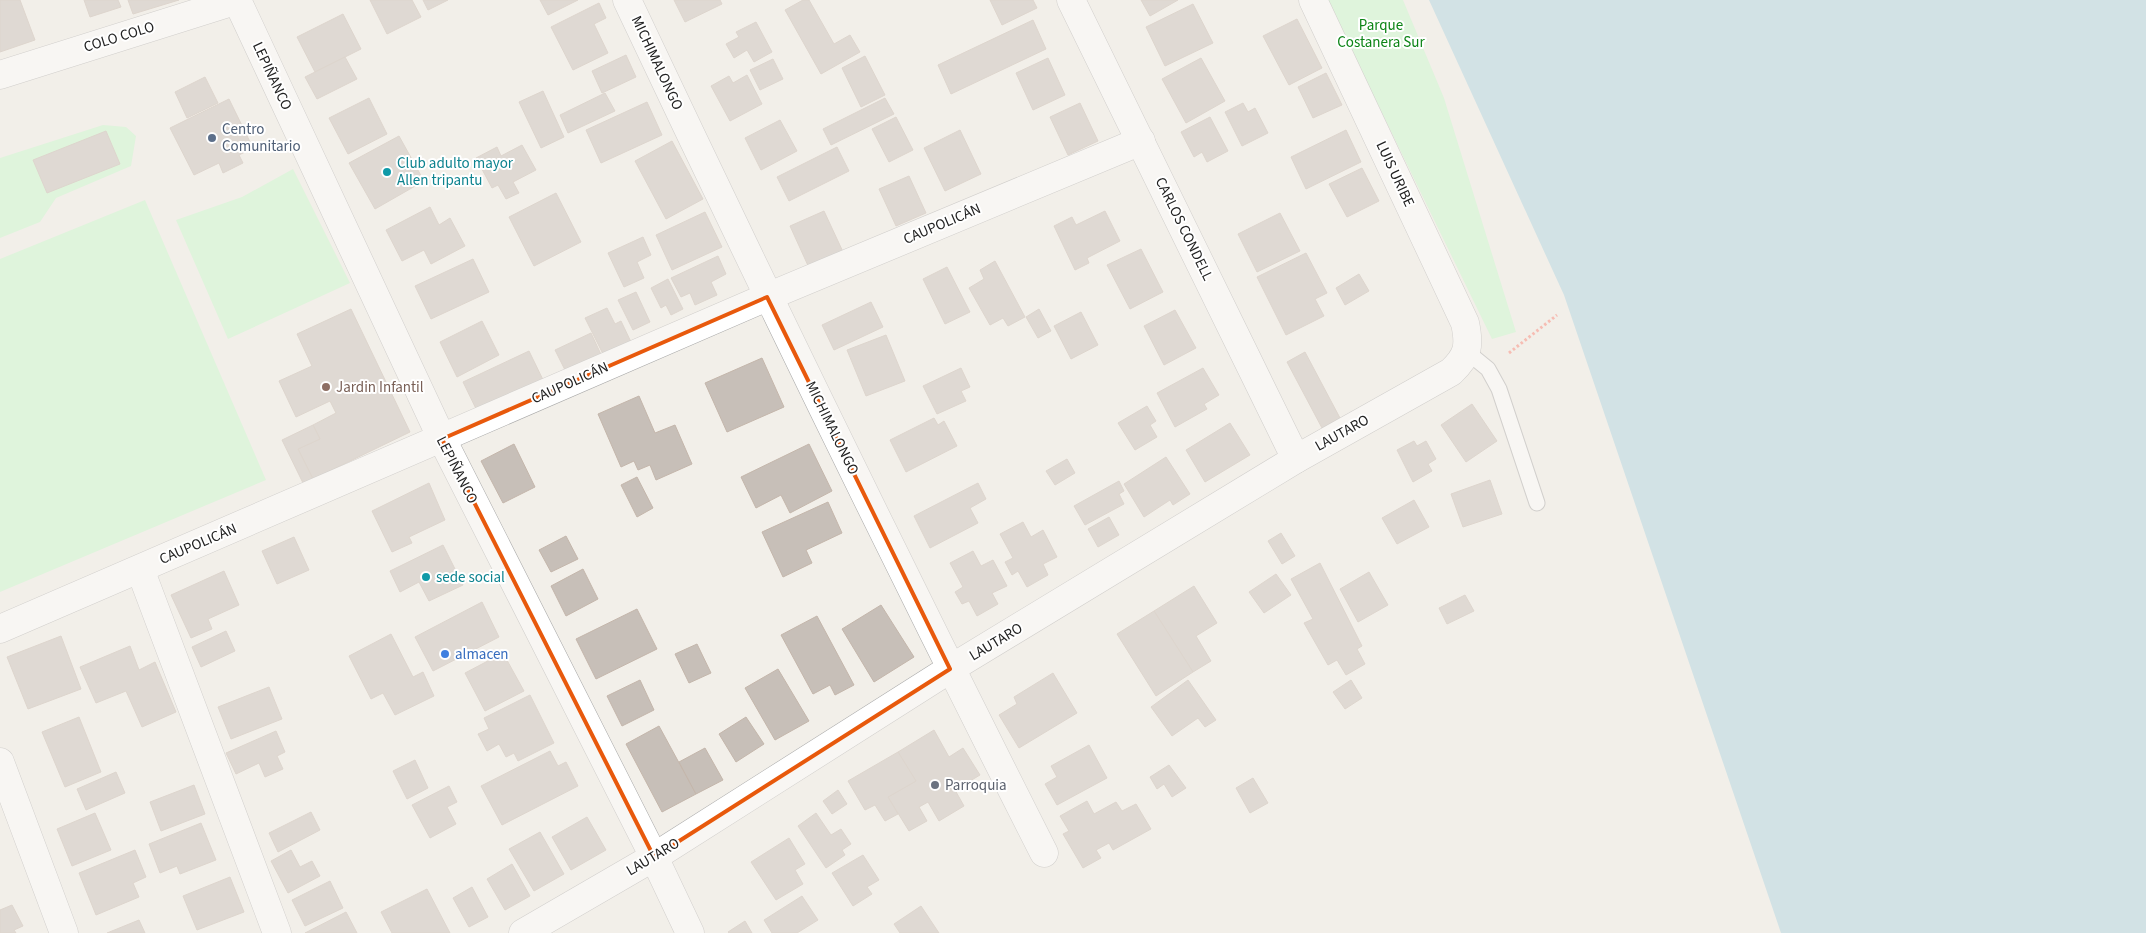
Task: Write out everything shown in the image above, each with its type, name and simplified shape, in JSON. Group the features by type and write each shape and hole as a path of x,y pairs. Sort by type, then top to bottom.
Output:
{"street":[{"name":"COLO COLO","path":"0,75 237,0"},
{"name":"LEPIÑANCO","path":"237,0 442,439 654,857 690,933"},
{"name":"MICHIMALONGO","path":"626,0 768,297 950,669 1044,854"},
{"name":"CARLOS CONDELL","path":"1071,0 1296,459"},
{"name":"LUIS URIBE","path":"1312,0 1465,323 1468,340 1466,351"},
{"name":"CAUPOLICÁN","path":"0,629 768,297 1141,141"},
{"name":"LAUTARO","path":"523,933 654,857 950,669 1296,459 1451,372 1461,362 1466,351"},
{"path":"140,569 277,933"},
{"path":"0,762 64,933"}],"lane":[{"path":"1466,351 1488,369 1499,389 1537,503"}],"path":[{"path":"1488,369 1557,315"}],"highlighted area":[{"path":"767,297 950,669 654,857 442,439"}],"green space":[{"name":"Parque Costanera Sur","path":"1327,0 1403,0 1444,98 1516,332 1492,339"},
{"path":"103,125 126,127 136,136 131,166 56,198 40,222 0,238 0,158"},
{"path":"293,169 350,283 228,339 176,220 242,197"},
{"path":"145,200 266,480 0,592 0,259"}],"water":[{"path":"1429,0 2146,0 2146,933 1781,933 1564,295"}],"building":[{"path":"0,0 20,0 35,40 0,52"},
{"path":"84,0 118,0 121,7 90,17"},
{"path":"128,0 179,0 133,14"},
{"path":"370,0 412,0 421,17 387,34"},
{"path":"423,0 448,0 428,10"},
{"path":"540,0 578,0 548,15"},
{"path":"674,0 720,0 722,4 685,22"},
{"path":"803,0 809,0 834,44 850,35 860,52 821,74 785,10"},
{"path":"990,0 1033,0 1037,8 1002,25"},
{"path":"1141,0 1178,0 1150,16"},
{"path":"599,3 606,18 594,24 608,53 573,70 551,27"},
{"path":"1193,4 1213,43 1165,66 1146,27"},
{"path":"343,14 361,49 315,72 297,37"},
{"path":"1297,19 1322,68 1289,85 1263,36"},
{"path":"1033,20 1046,49 951,94 938,65"},
{"path":"756,22 772,52 754,62 747,50 734,58 726,44 739,37 736,32"},
{"path":"626,55 636,77 602,93 592,71"},
{"path":"865,56 885,95 861,107 842,68"},
{"path":"345,57 357,79 317,99 305,77"},
{"path":"1048,58 1065,95 1033,110 1016,73"},
{"path":"1201,58 1225,101 1186,123 1162,79"},
{"path":"773,59 783,79 760,90 750,70"},
{"path":"1326,73 1342,105 1313,118 1298,87"},
{"path":"747,75 762,104 730,121 711,86 729,76 733,83"},
{"path":"205,77 218,103 187,118 175,92"},
{"path":"543,91 564,137 541,148 519,102"},
{"path":"605,93 615,111 568,133 560,115"},
{"path":"369,98 387,134 348,154 329,118"},
{"path":"885,98 894,114 831,145 823,129"},
{"name":"Centro Comunitario","path":"229,99 253,148 239,155 243,163 223,173 219,163 194,175 170,128"},
{"path":"647,102 662,135 601,163 586,130"},
{"path":"1080,103 1098,141 1068,155 1050,117"},
{"path":"1243,103 1248,112 1255,108 1268,133 1242,146 1225,112"},
{"path":"896,117 913,150 889,162 872,129"},
{"path":"1210,117 1228,151 1207,162 1202,152 1194,157 1181,132"},
{"path":"780,120 797,151 761,170 745,138"},
{"path":"960,130 981,174 945,191 924,148"},
{"path":"1346,130 1361,162 1306,189 1291,157"},
{"path":"106,131 120,164 47,193 33,160"},
{"name":"Club adulto mayor Allen tripantu","path":"399,136 424,181 375,209 349,163"},
{"path":"672,141 703,199 666,219 635,161"},
{"path":"522,145 536,170 513,182 519,193 506,199 498,185 492,188 476,158 497,147 501,156"},
{"path":"837,147 849,171 789,201 777,177"},
{"path":"1362,168 1379,201 1347,217 1329,184"},
{"path":"909,176 926,213 896,226 879,189"},
{"path":"556,193 581,242 534,266 509,217"},
{"path":"430,207 439,225 450,218 465,246 431,264 424,250 402,261 386,230"},
{"path":"824,211 844,254 810,270 790,226"},
{"path":"1105,211 1120,241 1087,258 1089,263 1075,270 1054,226 1072,217 1076,225"},
{"path":"705,212 722,247 672,270 656,235"},
{"path":"1280,213 1300,251 1257,272 1238,234"},
{"path":"643,237 651,255 637,262 644,278 624,287 608,253"},
{"path":"1141,249 1163,292 1130,309 1107,265"},
{"path":"1306,253 1327,293 1315,299 1324,316 1286,335 1257,277"},
{"path":"718,256 726,274 711,282 717,295 695,305 690,293 681,297 671,278"},
{"path":"473,259 489,292 431,319 415,286"},
{"path":"995,261 1025,317 1008,326 1003,318 990,325 969,288 984,279 980,270"},
{"path":"947,267 970,312 945,324 923,279"},
{"path":"1359,274 1369,291 1345,305 1336,288"},
{"path":"668,279 683,309 671,315 666,305 661,308 651,288"},
{"path":"636,292 650,322 633,330 618,300"},
{"path":"871,302 883,327 834,350 822,325"},
{"path":"607,308 615,324 621,321 631,342 604,356 585,318"},
{"path":"351,309 410,432 313,479 298,449 320,439 313,425 336,413 330,401 296,417 279,381 312,366 297,334"},
{"path":"1039,309 1051,331 1038,338 1026,317"},
{"path":"1175,310 1196,348 1164,365 1144,326"},
{"path":"1081,312 1098,345 1071,359 1054,326"},
{"path":"482,321 499,355 457,377 440,342"},
{"path":"591,333 605,363 570,380 555,350"},
{"path":"886,335 905,381 866,396 847,350"},
{"path":"529,351 547,388 481,419 463,382"},
{"path":"1305,352 1340,418 1322,428 1287,362"},
{"path":"762,358 784,407 727,432 705,383"},
{"path":"961,368 970,387 961,391 966,401 937,414 923,386"},
{"path":"1203,368 1219,395 1204,404 1207,409 1175,427 1157,393"},
{"path":"639,396 655,433 675,425 692,464 656,480 650,465 638,470 634,461 621,467 598,414"},
{"path":"1472,404 1497,441 1466,462 1441,425"},
{"path":"1147,406 1156,421 1150,425 1157,437 1135,450 1118,423"},
{"path":"934,418 938,425 944,421 957,446 906,472 890,440"},
{"path":"1230,423 1250,455 1205,482 1186,450"},
{"path":"313,425 320,439 298,449 313,479 303,483 282,440"},
{"path":"1414,441 1417,446 1426,441 1436,459 1428,464 1432,471 1413,482 1397,450"},
{"path":"514,444 535,487 503,503 481,461"},
{"path":"809,444 832,491 790,513 781,495 756,508 741,477"},
{"path":"1166,457 1190,494 1173,505 1170,500 1144,517 1124,484"},
{"path":"1067,459 1075,473 1055,485 1046,471"},
{"path":"637,477 653,508 637,517 621,485"},
{"path":"1490,480 1502,514 1463,527 1451,494"},
{"path":"1119,481 1124,491 1119,494 1124,504 1085,525 1074,506"},
{"path":"429,483 445,520 409,537 412,543 392,552 372,511"},
{"path":"978,483 986,499 970,508 978,523 930,548 914,516"},
{"path":"1414,500 1429,527 1397,544 1382,518"},
{"path":"828,502 842,533 806,550 812,563 783,577 762,532"},
{"path":"1109,517 1119,535 1098,547 1088,529"},
{"path":"1023,522 1031,537 1043,530 1057,557 1043,564 1048,575 1027,587 1018,571 1012,575 1005,562 1013,558 1000,534"},
{"path":"1281,533 1295,556 1282,564 1268,541"},
{"path":"566,536 578,559 551,572 539,550"},
{"path":"294,537 309,570 277,584 262,551"},
{"name":"sede social","path":"443,545 463,585 429,601 419,582 400,592 390,571"},
{"path":"973,551 981,566 993,560 1007,586 992,593 998,604 977,616 969,601 962,604 955,592 963,587 950,563"},
{"path":"1320,563 1362,646 1357,649 1365,664 1346,675 1337,660 1328,665 1304,623 1313,619 1291,579"},
{"path":"583,569 598,599 566,616 551,586"},
{"path":"224,571 239,605 208,619 212,629 191,638 171,595"},
{"path":"1369,572 1388,605 1358,622 1340,589"},
{"path":"1276,574 1291,595 1264,613 1249,592"},
{"path":"1194,586 1217,623 1196,636 1211,661 1193,672 1154,611"},
{"path":"1465,595 1474,611 1447,624 1439,608"},
{"name":"almacen","path":"482,602 499,637 433,671 415,637"},
{"path":"881,605 914,657 874,682 842,629"},
{"path":"637,609 657,649 596,679 576,639"},
{"path":"1154,611 1193,672 1156,696 1117,634"},
{"path":"817,616 854,685 835,695 830,685 813,694 781,635"},
{"path":"226,631 235,651 201,667 192,647"},
{"path":"391,634 413,677 423,672 434,696 395,715 383,693 371,699 349,656"},
{"path":"61,636 81,689 28,709 7,657"},
{"path":"697,644 711,673 689,683 675,654"},
{"path":"130,646 139,670 155,662 176,712 142,727 126,691 96,703 80,667"},
{"path":"503,653 524,691 485,711 465,673"},
{"path":"778,669 809,721 775,740 745,688"},
{"path":"1053,673 1077,713 1019,748 999,715 1017,704 1014,697"},
{"path":"640,680 654,710 622,726 607,696"},
{"path":"1188,680 1216,720 1205,727 1198,718 1172,736 1151,707"},
{"path":"1351,680 1362,698 1345,709 1333,692"},
{"path":"269,687 282,719 231,739 218,707"},
{"path":"530,695 554,743 518,761 514,753 506,757 499,744 487,751 478,734 489,729 484,718"},
{"path":"79,717 101,772 65,787 42,732"},
{"path":"746,717 764,744 736,762 719,734"},
{"path":"659,726 696,794 662,812 626,744"},
{"name":"Parroquia","path":"934,730 949,757 963,748 980,775 955,790 964,806 939,821 928,802 919,807 927,821 909,831 888,797 916,781 898,752"},
{"path":"276,731 285,752 277,756 283,769 265,777 259,763 236,774 226,753"},
{"path":"1089,745 1107,778 1057,805 1045,784 1057,777 1051,766"},
{"path":"705,748 723,780 696,794 679,762"},
{"path":"550,751 558,766 566,762 578,786 502,825 481,786"},
{"path":"898,752 916,781 888,797 898,814 885,821 875,805 865,810 848,781"},
{"path":"415,760 428,788 407,799 393,771"},
{"path":"1169,765 1186,788 1172,797 1164,784 1157,789 1150,777"},
{"path":"116,772 125,793 86,810 77,789"},
{"path":"1253,778 1268,803 1250,813 1236,788"},
{"path":"194,785 205,814 161,831 150,802"},
{"path":"449,786 457,802 447,807 456,824 430,838 412,805"},
{"path":"838,790 847,804 832,814 823,801"},
{"path":"1087,801 1094,814 1116,802 1122,811 1136,804 1151,829 1113,850 1109,843 1096,850 1101,858 1083,868 1063,834 1069,831 1060,816"},
{"path":"311,812 320,830 278,852 269,833"},
{"path":"95,813 111,850 72,866 57,829"},
{"path":"816,813 831,835 841,829 851,844 842,850 845,855 826,868 798,826"},
{"path":"587,817 606,850 571,870 552,837"},
{"path":"201,823 216,860 180,874 177,866 160,873 149,844"},
{"path":"540,832 564,874 534,891 509,849"},
{"path":"789,838 805,864 795,870 803,884 776,900 751,862"},
{"path":"135,850 146,877 133,883 139,897 96,915 79,873"},
{"path":"291,850 300,867 312,861 320,876 288,893 271,861"},
{"path":"863,855 879,880 867,887 872,894 853,906 832,873"},
{"path":"512,864 530,896 505,910 487,879"},
{"path":"230,877 244,912 197,930 183,896"},
{"path":"330,881 343,908 305,926 292,900"},
{"path":"472,887 488,917 469,927 453,898"},
{"path":"427,889 450,933 392,933 381,912"},
{"path":"802,896 818,920 797,933 772,933 764,920"},
{"path":"12,905 23,926 14,930 16,933 0,933 0,910"},
{"path":"921,906 939,933 900,933 894,924"},
{"path":"346,912 357,933 305,933"},
{"path":"139,920 145,933 107,933"},
{"path":"745,921 752,933 728,932"}],"place":[{"name":"Centro Comunitario","path":"212,138"},
{"name":"Club adulto mayor Allen tripantu","path":"387,172"},
{"name":"Jardin Infantil","path":"326,387"},
{"name":"sede social","path":"426,577"},
{"name":"almacen","path":"445,654"},
{"name":"Parroquia","path":"935,785"}]}
